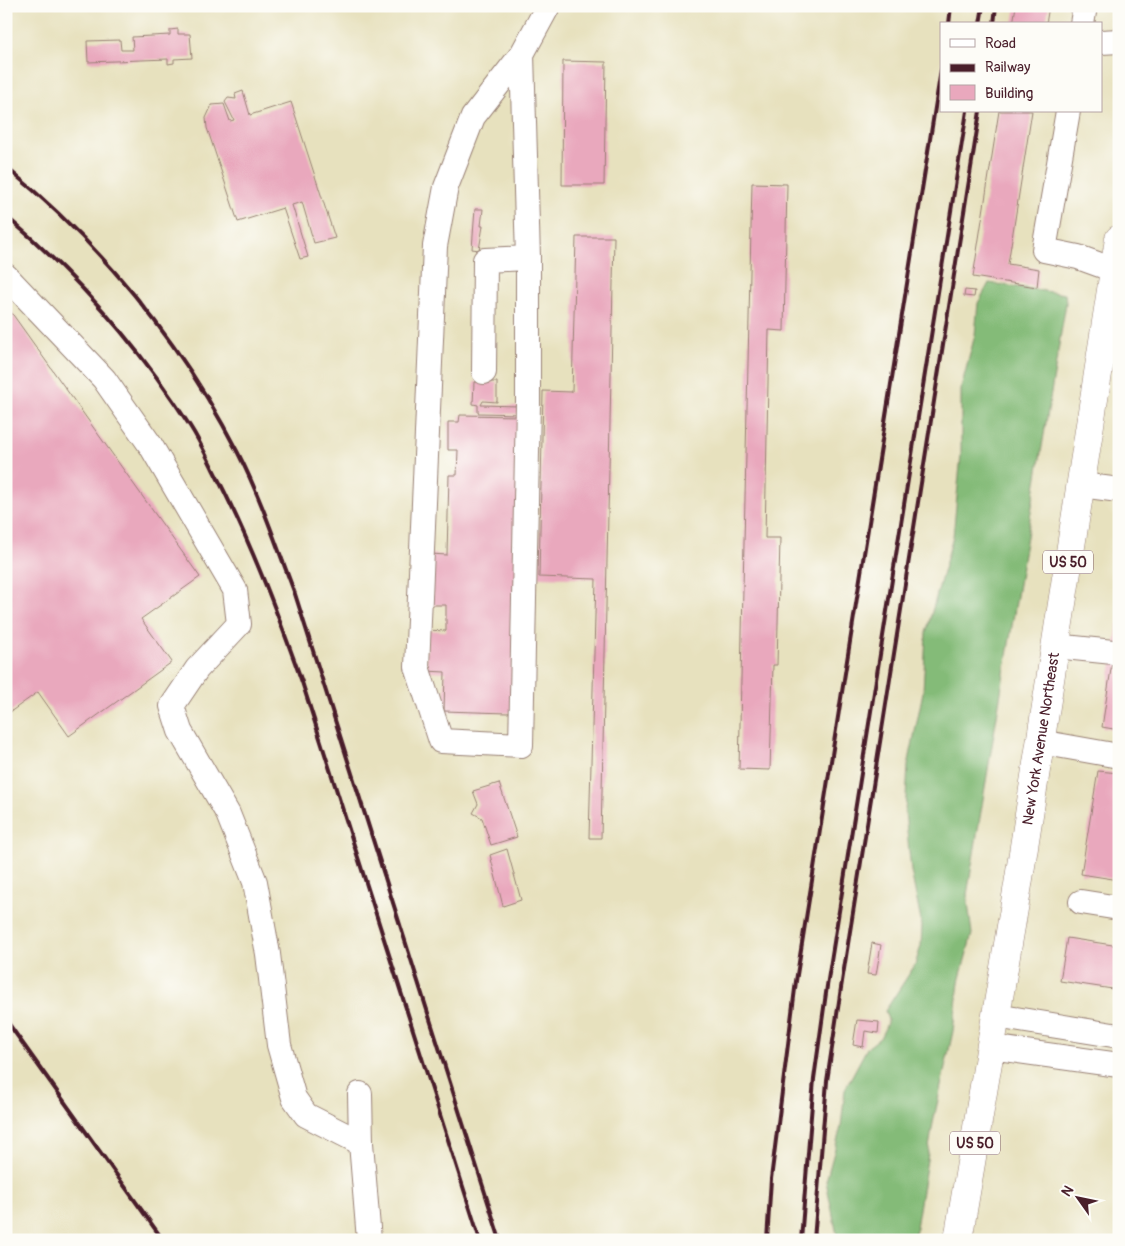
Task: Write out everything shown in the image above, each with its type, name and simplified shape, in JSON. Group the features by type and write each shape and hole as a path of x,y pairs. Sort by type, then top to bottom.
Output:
{"highway":[{"name":"New York Avenue Northeast","path":"958,1240 996,1016 1119,239"}],"street":[{"path":"522,54 528,258 528,404 521,745 441,741 417,667 435,246 446,187 473,117 522,54 548,6"},
{"path":"1082,22 1085,6"},
{"path":"1102,42 1119,41"},
{"path":"1068,112 1044,250 1078,257 1114,270"},
{"path":"484,372 485,260 528,258"},
{"path":"6,276 104,380 151,446 235,590 239,624 197,669 172,706 180,732 228,814 254,882 268,954 279,1045 294,1098 306,1115 361,1143"},
{"path":"1081,485 1119,490"},
{"path":"1055,646 1113,652"},
{"path":"1040,742 1119,756"},
{"path":"1081,902 1119,908"},
{"path":"996,1016 1119,1036"},
{"path":"990,1046 1119,1065"},
{"path":"360,1094 361,1143 369,1240"}],"green space":[{"path":"989,283 1065,294 1066,303 967,895 972,934 959,982 953,1031 933,1123 914,1240 838,1240 826,1181 841,1127 845,1089 867,1048 880,1038 888,1020 885,1011 915,965 921,946 922,926 911,871 905,812 908,766 923,692 926,633 953,537 961,455 961,388 975,335 978,303"}],"building":[{"path":"1016,6 1049,6 1046,22 1013,22"},
{"path":"178,29 178,34 190,34 192,58 174,59 174,63 168,64 168,59 88,62 87,41 120,40 121,50 133,50 132,37 170,35 170,30"},
{"path":"563,61 606,62 604,185 562,185"},
{"path":"243,91 250,115 291,102 335,238 314,243 302,202 292,205 308,257 300,259 283,208 238,222 207,128 206,118 212,105 224,104 230,121 234,120 225,102 228,98 236,99 235,94"},
{"path":"999,112 1032,112 1008,264 1039,269 1037,287 973,277"},
{"path":"752,183 787,184 784,331 769,330 765,538 780,538 777,665 773,665 770,770 739,769"},
{"path":"475,209 483,209 481,226 483,226 479,250 472,249"},
{"path":"576,237 614,237 601,838 589,838 596,579 539,577 543,391 572,392"},
{"path":"965,290 975,291 974,297 964,296"},
{"path":"6,305 200,577 141,619 172,662 69,736 38,692 6,715"},
{"path":"474,382 497,382 497,402 483,401 481,405 519,406 519,414 478,413 478,405 473,404"},
{"path":"460,415 520,416 514,712 444,711 445,672 426,671 427,630 446,631 446,605 429,605 430,554 447,555 449,475 457,475 458,450 448,450 448,422 459,422"},
{"path":"1119,624 1119,730 1102,727"},
{"path":"1098,771 1119,773 1119,880 1081,874"},
{"path":"499,783 517,837 491,845 482,818 473,813 478,804 473,791"},
{"path":"507,849 521,900 503,906 490,855"},
{"path":"1067,938 1119,946 1119,990 1060,981"},
{"path":"872,943 881,945 876,975 867,974"},
{"path":"857,1020 879,1022 878,1033 865,1031 863,1047 853,1045"}],"railway":[{"path":"949,22 951,6"},
{"path":"980,22 983,6"},
{"path":"994,22 996,6"},
{"path":"767,1240 771,1179 796,981 940,76"},
{"path":"801,1240 814,1079 827,986 967,112"},
{"path":"814,1240 827,1081 980,112"},
{"path":"6,167 75,229 137,298 165,335 216,412 254,487 295,594 500,1240"},
{"path":"6,216 58,263 129,341 190,426 226,495 272,601 302,682 480,1240"},
{"path":"6,1020 163,1240"}]}
